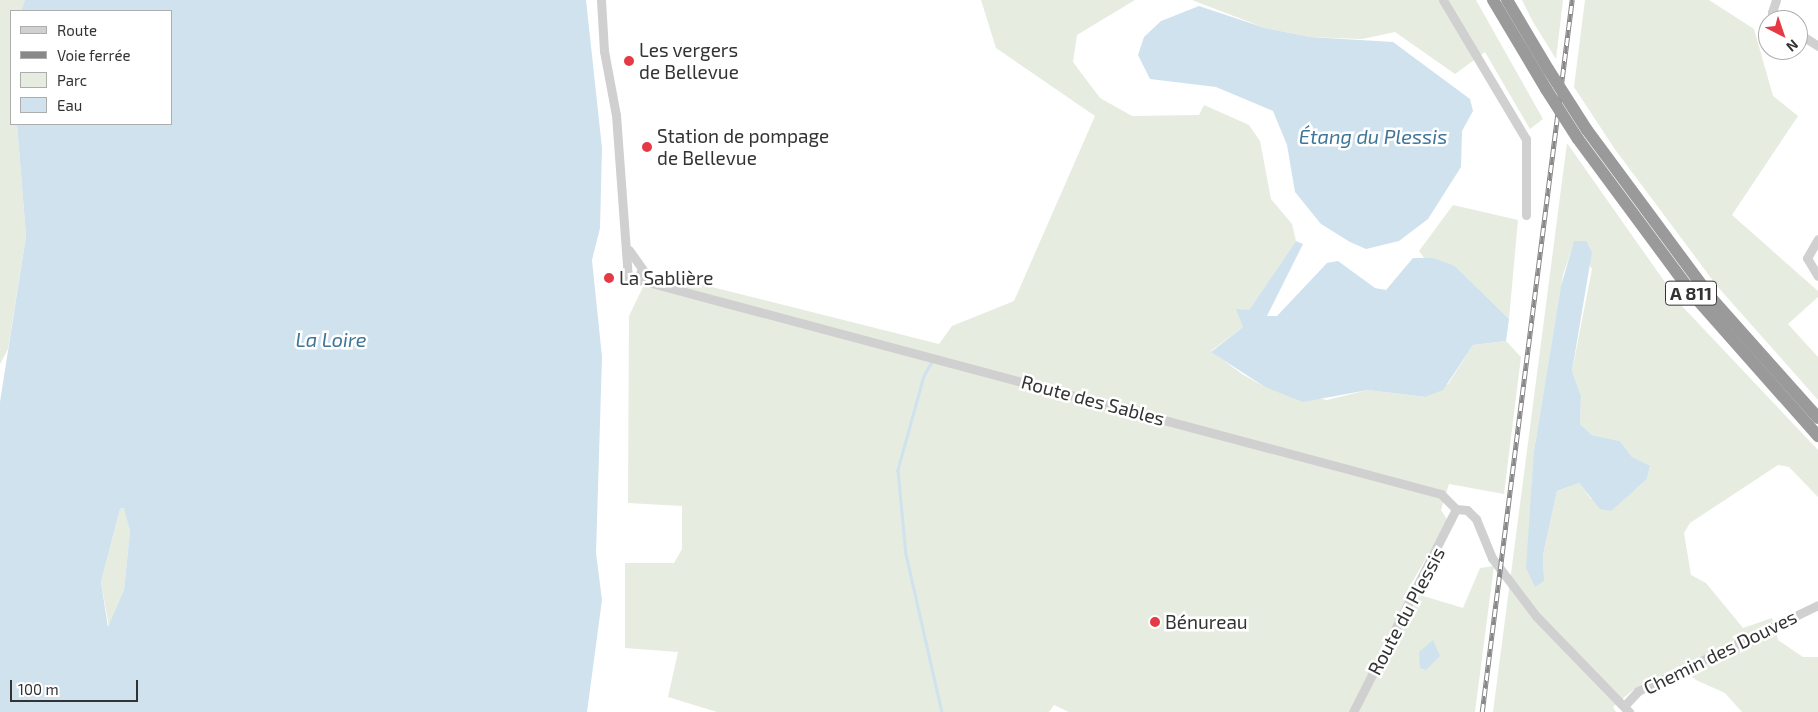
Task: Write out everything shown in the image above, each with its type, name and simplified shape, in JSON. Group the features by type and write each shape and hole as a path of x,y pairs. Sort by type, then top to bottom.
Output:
{"highway":[{"name":"A 811","path":"1493,0 1546,89 1682,261 1818,418"},
{"name":"A 811","path":"1507,0 1548,69 1582,135 1684,284 1818,436"}],"street":[{"name":"Route des Sables","path":"601,0 627,246 637,272 658,281 1442,494 1456,510 1467,510 1476,519 1492,558 1536,616 1609,693 1628,708"},
{"path":"1443,0 1526,139 1526,215"},
{"path":"1818,239 1807,258 1818,276"},
{"name":"Route du Plessis","path":"1353,712 1456,510"},
{"name":"Chemin des Douves","path":"1628,708 1638,691 1818,605"}],"green space":[{"path":"0,0 25,0 21,10 10,10 10,125 17,125 26,236 8,349 0,364"},
{"path":"981,0 1135,0 1077,35 1073,62 1100,98 1132,116 1199,115 1204,105 1249,125 1260,141 1271,199 1292,224 1296,241 1249,310 1243,327 1211,351 1242,374 1265,387 1327,400 1368,390 1425,397 1448,384 1473,345 1506,341 1521,357 1504,494 1449,484 1441,510 1448,521 1407,591 1463,608 1480,568 1494,566 1475,712 1069,712 1054,705 1049,712 717,712 668,697 678,652 625,648 625,563 674,563 682,549 682,506 628,503 629,316 643,287 664,275 939,344 952,326 1014,301 1095,116 996,48"},
{"path":"1192,0 1476,0 1543,119 1530,129 1485,52 1455,74 1395,32 1362,39 1310,37 1265,28"},
{"path":"1522,0 1563,0 1556,59 1533,22"},
{"path":"1585,0 1709,0 1754,29 1758,43 1758,60 1763,60 1773,96 1798,116 1732,215 1818,291 1818,297 1788,324 1818,357 1818,400 1717,286 1614,148 1574,87"},
{"path":"1567,143 1681,305 1818,450 1818,497 1789,467 1778,465 1690,523 1684,533 1691,575 1706,583 1743,628 1772,618 1778,640 1803,657 1818,657 1818,712 1742,712 1725,693 1696,680 1679,666 1633,690 1613,707 1616,712 1493,712","holes":["1574,242 1592,269 1572,371 1581,396 1580,424 1592,435 1620,441 1632,457 1650,467 1647,479 1637,488 1591,499 1579,483 1557,491 1543,555 1544,581 1534,451 1563,275"]},
{"path":"1453,205 1518,220 1509,319 1455,266 1424,258 1419,251"},
{"path":"125,508 130,531 124,590 109,627 101,582 120,509"}],"water":[{"name":"La Loire","path":"25,0 586,0 602,148 600,228 592,260 602,357 596,553 602,600 587,712 0,712 0,402 26,236 17,125 172,125 172,10 21,10","holes":["124,508 130,531 124,590 108,627 101,582 120,509"]},
{"name":"Étang du Plessis","path":"1199,6 1265,28 1310,37 1393,42 1470,99 1473,111 1462,131 1461,167 1428,219 1399,241 1366,249 1350,242 1321,224 1295,192 1287,145 1273,111 1216,87 1150,79 1138,55 1144,37 1161,21"},
{"path":"1296,241 1303,244 1267,316 1277,316 1327,263 1338,261 1375,288 1386,290 1413,258 1433,258 1455,266 1509,319 1506,341 1473,345 1443,390 1425,397 1368,390 1303,402 1265,387 1211,352 1243,327 1236,309 1249,310"},
{"path":"1574,241 1586,241 1592,252 1572,371 1581,396 1580,424 1592,435 1620,441 1632,457 1650,466 1647,479 1611,511 1600,509 1579,483 1557,491 1543,555 1544,581 1535,587 1526,568 1534,451 1561,286"},
{"path":"1433,640 1440,656 1426,670 1420,668 1419,652"}],"waterway":[{"path":"932,362 924,376 898,470 906,554 942,712"}],"railway":[{"path":"1482,712 1572,0"}],"place":[{"name":"Les vergers de Bellevue","path":"629,61"},
{"name":"Station de pompage de Bellevue","path":"647,147"},
{"name":"La Sablière","path":"609,278"},
{"name":"Bénureau","path":"1155,622"}]}
